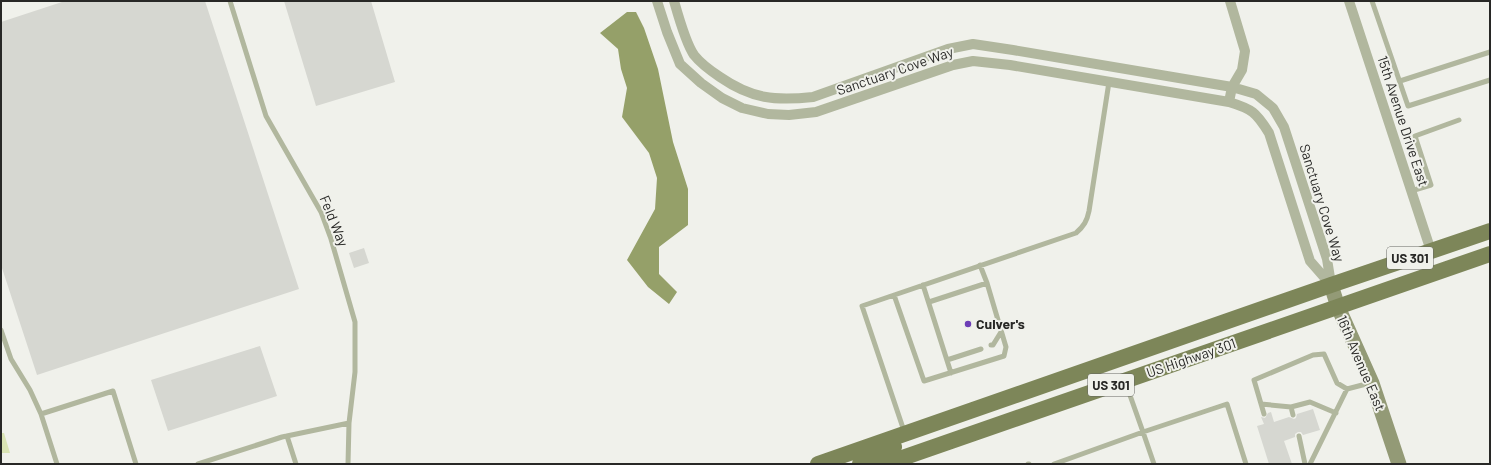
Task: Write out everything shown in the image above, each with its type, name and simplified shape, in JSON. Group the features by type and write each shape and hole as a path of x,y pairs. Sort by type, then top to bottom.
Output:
{"main road":[{"name":"US 301","path":"818,464 1490,231"},
{"name":"US 301","path":"1338,307 1490,254"},
{"name":"US Highway 301","path":"885,464 904,461 1124,381 1338,307"},
{"path":"904,461 911,447 979,408"},
{"path":"860,464 878,457 894,447 905,434"}],"street":[{"name":"Sanctuary Cove Way","path":"657,1 667,32 680,64 701,84 722,98 742,108 768,114 789,115 816,112 953,65 973,60 1228,102 1248,108 1260,119 1269,133 1310,261 1331,285"},
{"name":"Sanctuary Cove Way","path":"674,1 682,27 694,55 711,71 730,84 748,93 770,98 789,99 812,97 948,49 973,44 1232,87 1256,94 1273,108 1284,126 1327,259 1331,285"},
{"path":"1228,102 1232,87 1242,70 1245,51 1230,1"},
{"name":"15th Avenue Drive East","path":"1349,1 1431,251"},
{"name":"16th Avenue East","path":"1331,285 1338,307 1372,383 1399,464"}],"lane":[{"name":"Feld Way","path":"230,1 266,116 321,212 331,239 355,322 354,372 349,423 348,464"},
{"path":"1372,1 1408,106 1490,80"},
{"path":"1400,81 1490,52"},
{"path":"905,434 862,306 1076,233 1082,228 1087,222 1109,82"},
{"path":"1411,191 1431,185 1415,136 1459,120"},
{"path":"894,295 924,381 1004,356 1006,347 980,265"},
{"path":"929,302 986,283"},
{"path":"923,285 951,373"},
{"path":"1,330 11,359 30,390 41,414 57,464"},
{"path":"991,345 993,345 1001,332"},
{"path":"947,360 981,349"},
{"path":"1264,414 1254,380 1313,355 1324,354 1337,383 1347,389 1372,383"},
{"path":"1124,381 1154,464"},
{"path":"1310,464 1347,389"},
{"path":"41,414 113,391 136,464"},
{"path":"1261,404 1291,407 1310,402 1336,413"},
{"path":"1054,464 1065,462 1143,432 1227,404 1246,464"},
{"path":"1291,407 1293,415"},
{"path":"198,464 287,436 349,423"},
{"path":"287,436 296,464"},
{"path":"1300,436 1305,464"}],"shaded area":[{"path":"627,12 636,12 644,28 658,69 673,142 688,189 688,225 659,247 659,274 677,292 669,304 648,287 627,260 655,209 657,178 649,153 622,117 627,88 621,69 618,49 600,33"},
{"path":"1,433 4,433 10,453 1,453"}],"building":[{"path":"65,1 205,1 299,289 37,375 1,265 1,22"},
{"path":"284,1 371,1 395,82 316,106"},
{"path":"364,248 369,263 354,268 349,253"},
{"path":"260,346 277,396 168,431 151,380"},
{"path":"1313,409 1320,430 1303,435 1301,432 1298,432 1295,434 1295,437 1284,441 1292,464 1269,464 1257,426 1264,424 1261,417 1265,418 1268,413 1271,412 1274,422 1289,417 1294,419 1296,418 1297,414"}],"place":[{"name":"Culver's","path":"968,324"}]}
